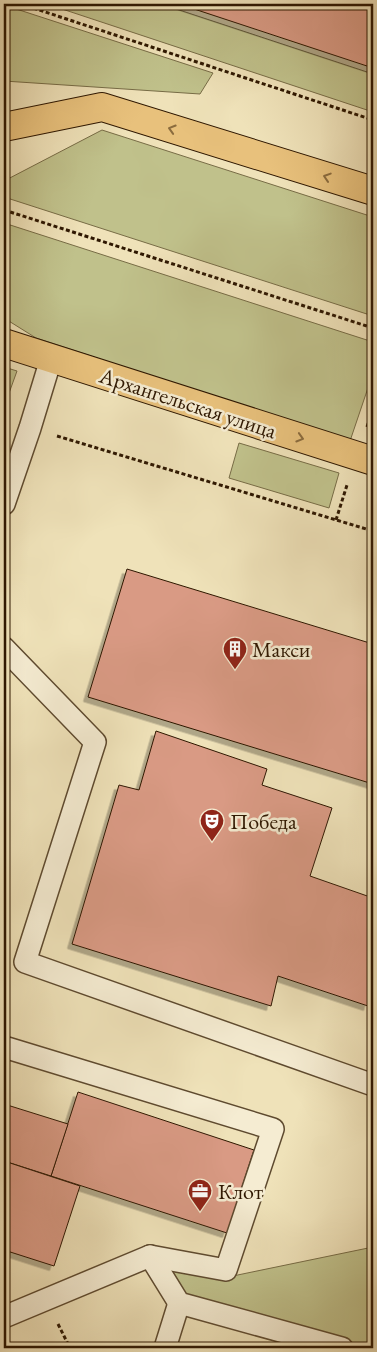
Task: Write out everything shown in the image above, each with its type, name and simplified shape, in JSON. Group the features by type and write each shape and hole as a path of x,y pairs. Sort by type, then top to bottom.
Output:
{"main road":[{"path":"4,127 102,107 373,192"},
{"name":"Архангельская улица","path":"4,343 373,461"}],"lane":[{"path":"4,504 51,359"},
{"path":"4,648 95,742 25,962 373,1085"},
{"path":"4,1047 273,1129 226,1270 150,1256 4,1317"},
{"path":"150,1256 179,1303 342,1348"},
{"path":"165,1348 179,1303"}],"path":[{"path":"21,4 373,120"},
{"path":"4,210 373,328"},
{"path":"30,428 373,531"}],"green space":[{"path":"47,4 161,4 373,74 373,112"},
{"path":"4,5 213,73 200,94 4,81"},
{"path":"102,130 373,217 373,316 4,197 4,181"},
{"path":"4,223 373,342 373,373 350,441 36,338 4,318"},
{"path":"4,367 17,371 4,407"},
{"path":"239,443 339,473 329,508 229,478"},
{"path":"373,1247 373,1348 179,1297 164,1265 228,1277"}],"building":[{"path":"179,4 373,4 373,68"},
{"name":"Макси","path":"127,569 373,644 373,784 88,697"},
{"name":"Победа","path":"156,731 267,769 262,785 332,808 310,876 373,898 373,988 368,1006 278,976 271,1006 72,944 119,785 139,790"},
{"path":"78,1092 254,1150 227,1233 51,1176"},
{"path":"4,1104 68,1124 51,1176 4,1161"},
{"path":"4,1161 80,1186 54,1266 4,1250"}],"place":[{"name":"Макси","path":"235,670"},
{"name":"Победа","path":"212,842"},
{"name":"Клот","path":"200,1212"}]}
